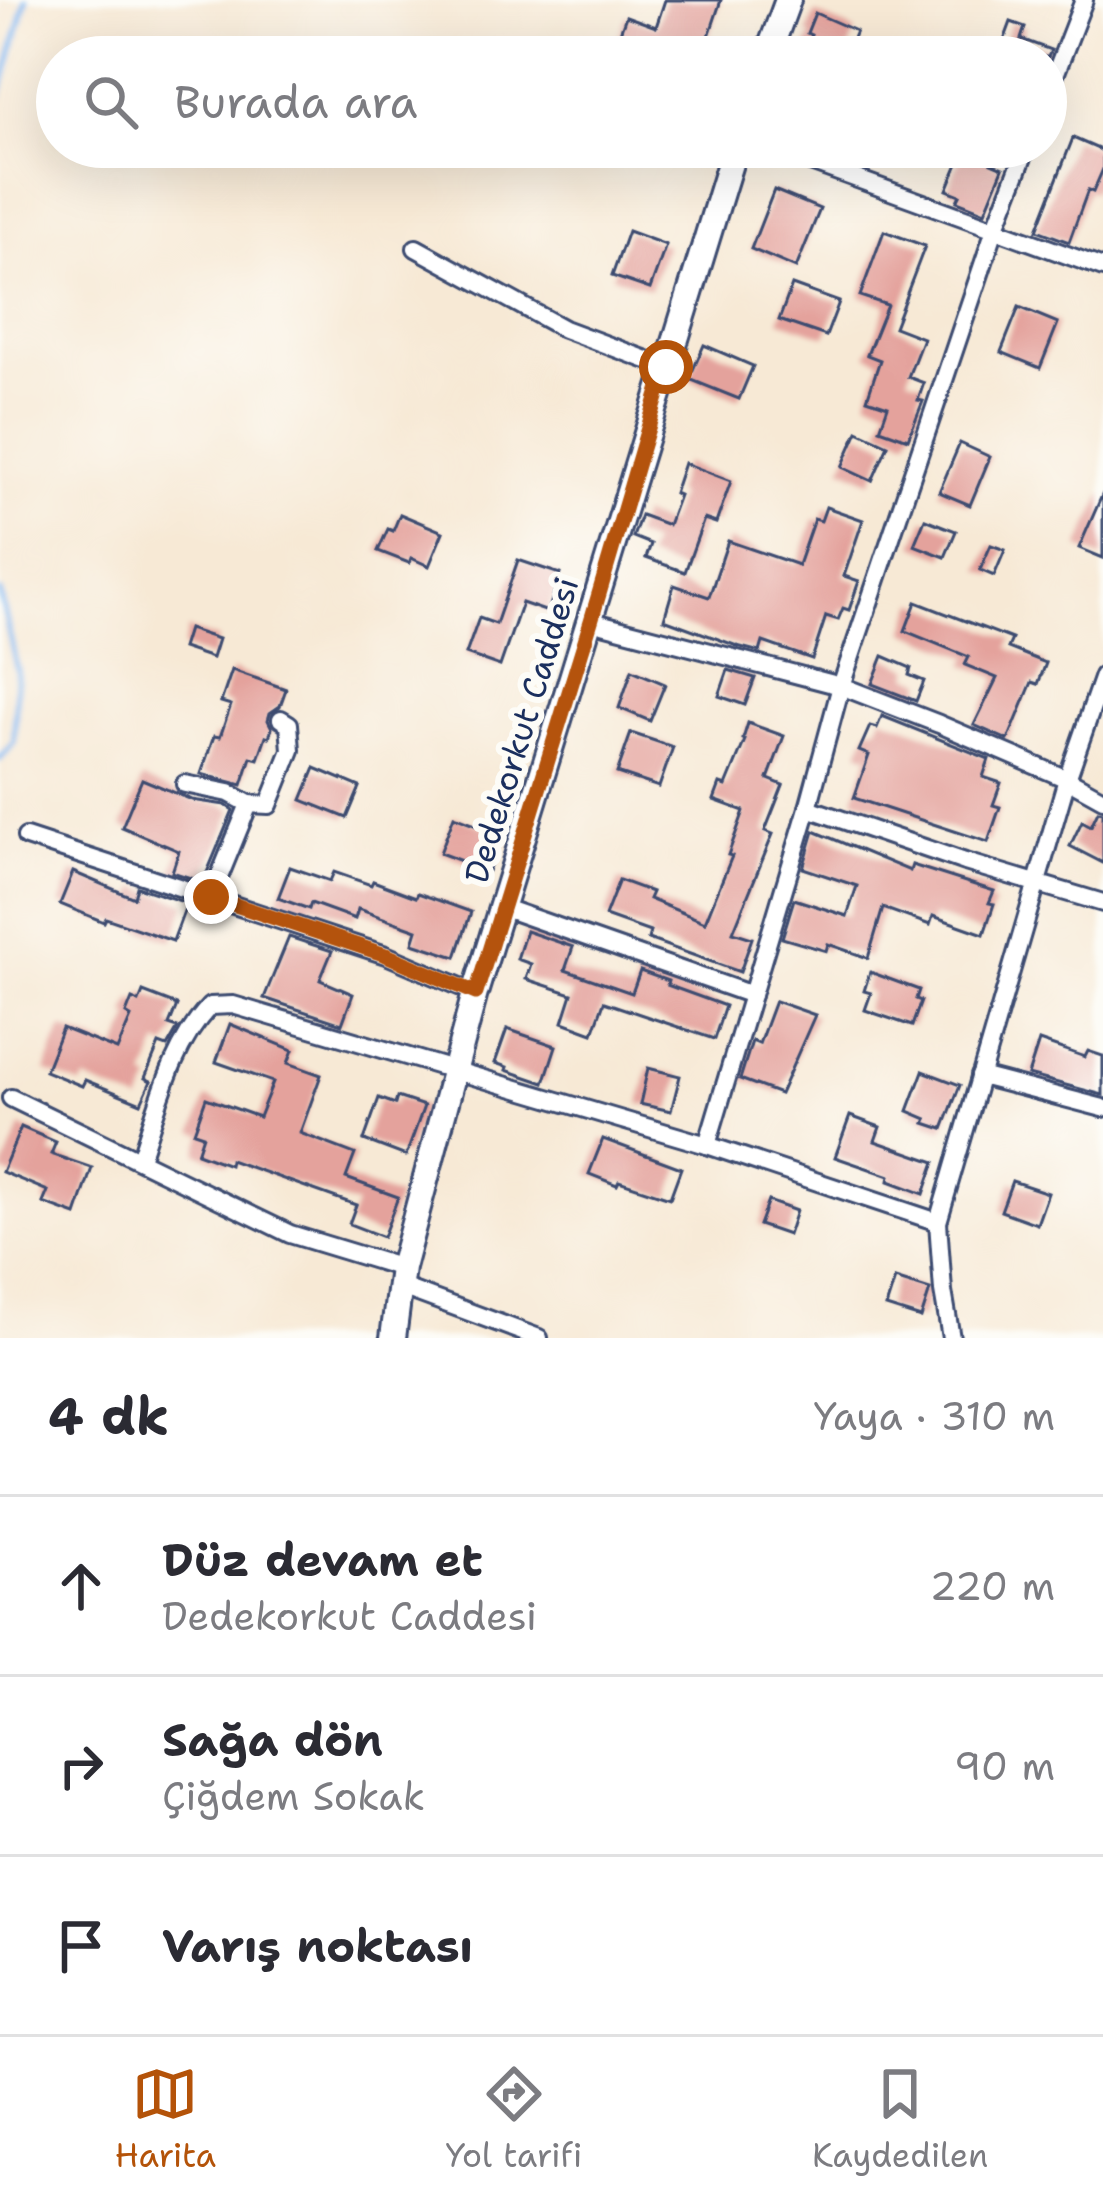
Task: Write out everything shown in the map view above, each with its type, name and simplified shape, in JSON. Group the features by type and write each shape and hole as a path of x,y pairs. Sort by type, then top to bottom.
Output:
{"street":[{"path":"775,36 788,0"},
{"path":"1067,44 1084,0"},
{"name":"Dedekorkut Caddesi","path":"393,1338 400,1277 476,993 728,168"},
{"path":"827,168 1103,268"},
{"path":"706,1145 841,686 1019,168"},
{"path":"416,248 564,329 666,367"},
{"path":"591,621 841,686 1067,779 1103,799"},
{"path":"950,1338 938,1222 1067,779 1103,676"},
{"path":"185,784 229,793 248,804 269,805 291,750 290,724 281,719"},
{"path":"211,897 248,804"},
{"path":"808,808 1103,904"},
{"path":"26,836 386,955 476,993"},
{"path":"501,907 752,995"},
{"path":"140,1159 192,1024 210,1006 233,1005 706,1145 938,1222"},
{"path":"980,1076 1103,1108"},
{"path":"11,1098 290,1234 539,1338"}],"building":[{"path":"665,0 721,0 709,36 619,36 626,16 656,27"},
{"path":"815,13 856,31 854,36 807,33"},
{"path":"1011,22 1025,27 1022,36 1006,36"},
{"path":"1073,138 1103,151 1103,169 1093,192 1088,190 1069,242 1037,230 1061,168 1067,168"},
{"path":"956,168 1003,168 985,212 957,201 960,195 947,190"},
{"path":"774,190 820,209 796,268 751,249"},
{"path":"628,231 666,245 650,289 612,276"},
{"path":"884,231 925,246 894,327 923,338 908,377 924,383 918,400 923,401 908,439 880,429 888,406 867,399 880,360 867,355 887,305 860,296"},
{"path":"792,285 839,302 826,336 779,320"},
{"path":"1019,307 1058,323 1040,368 1001,352"},
{"path":"704,345 753,366 739,399 689,379"},
{"path":"858,431 888,445 872,481 842,467"},
{"path":"960,443 990,457 970,505 939,492"},
{"path":"684,463 731,481 716,523 704,519 685,572 646,558 651,544 633,537 641,515 668,525"},
{"path":"1103,493 1103,558 1079,548"},
{"path":"826,507 863,520 844,576 859,581 849,610 843,608 838,620 826,616 812,659 763,642 760,652 737,646 664,619 674,585 709,597 728,541 798,565 814,519 821,521"},
{"path":"400,514 443,532 429,566 378,551"},
{"path":"925,519 956,531 945,557 914,545"},
{"path":"991,545 1005,550 994,576 980,570"},
{"path":"518,560 560,574 548,612 522,603 500,666 466,654 479,618 496,624"},
{"path":"916,602 1012,639 1008,648 1046,663 1038,684 1032,682 1008,740 974,725 997,678 965,665 969,657 905,631"},
{"path":"188,629 218,639 212,658 182,648"},
{"path":"883,656 911,668 909,675 924,681 916,701 872,684"},
{"path":"232,670 286,689 280,706 270,713 269,737 258,759 251,757 242,785 201,774 231,705 221,702"},
{"path":"632,670 665,684 650,721 619,708"},
{"path":"728,670 755,678 745,705 719,696"},
{"path":"882,716 989,759 983,777 1001,783 993,805 1000,807 988,842 854,798 869,755 859,751 870,726 877,728"},
{"path":"748,723 784,736 768,779 783,785 765,831 773,834 733,932 752,938 740,972 648,939 650,932 605,916 619,880 652,892 649,899 705,922 744,811 714,800 720,784 726,786"},
{"path":"631,733 673,747 659,787 617,773"},
{"path":"315,768 360,787 347,818 302,800"},
{"path":"142,779 192,800 233,810 203,882 172,872 179,851 122,827"},
{"path":"1098,811 1103,812 1103,863 1070,846 1082,821 1091,826"},
{"path":"454,816 502,834 488,871 440,853"},
{"path":"814,831 910,871 912,865 994,891 984,934 933,916 930,925 883,908 868,958 828,944 826,951 782,938 794,899 847,916 857,886 803,868"},
{"path":"290,867 330,881 334,872 371,885 373,881 471,912 456,957 413,943 417,930 358,909 355,919 311,903 309,909 278,898"},
{"path":"73,872 134,898 137,887 187,903 173,941 60,904"},
{"path":"526,931 573,947 565,970 632,993 640,971 725,1006 714,1039 604,1002 593,1033 563,1022 572,994 526,979 531,964 517,959"},
{"path":"289,937 332,951 320,980 353,994 342,1024 264,998"},
{"path":"870,972 919,990 916,999 921,1001 912,1026 865,1010 871,993 864,991"},
{"path":"143,992 177,1005 169,1025 178,1028 167,1047 159,1044 141,1103 85,1080 82,1086 45,1071 62,1028 117,1050 131,1017 126,1014 132,999 139,1002"},
{"path":"775,1001 815,1015 780,1094 740,1079 752,1041 759,1044"},
{"path":"230,1024 293,1050 288,1063 321,1075 300,1133 355,1154 346,1178 398,1197 383,1237 349,1224 356,1205 230,1160 229,1165 197,1153 203,1135 194,1132 206,1098 259,1117 273,1082 216,1062"},
{"path":"507,1029 556,1046 544,1083 495,1063"},
{"path":"1039,1041 1085,1057 1088,1051 1103,1056 1103,1095 1028,1075"},
{"path":"648,1068 680,1076 671,1111 640,1104"},
{"path":"923,1071 960,1085 943,1129 908,1111"},
{"path":"397,1097 424,1106 406,1156 364,1140 379,1098 395,1104"},
{"path":"850,1116 880,1127 875,1141 935,1162 924,1194 835,1157"},
{"path":"21,1127 56,1142 51,1154 92,1168 76,1215 43,1203 48,1191 2,1172"},
{"path":"603,1139 681,1168 670,1198 589,1174"},
{"path":"1012,1181 1048,1193 1037,1224 1001,1211"},
{"path":"768,1201 796,1211 788,1235 759,1225"},
{"path":"895,1279 930,1290 921,1318 886,1307"}],"waterway":[{"path":"0,96 26,0"},
{"path":"0,592 17,670 14,742 0,759"}],"route":[{"path":"211,897 386,955 476,993 666,367"}]}
